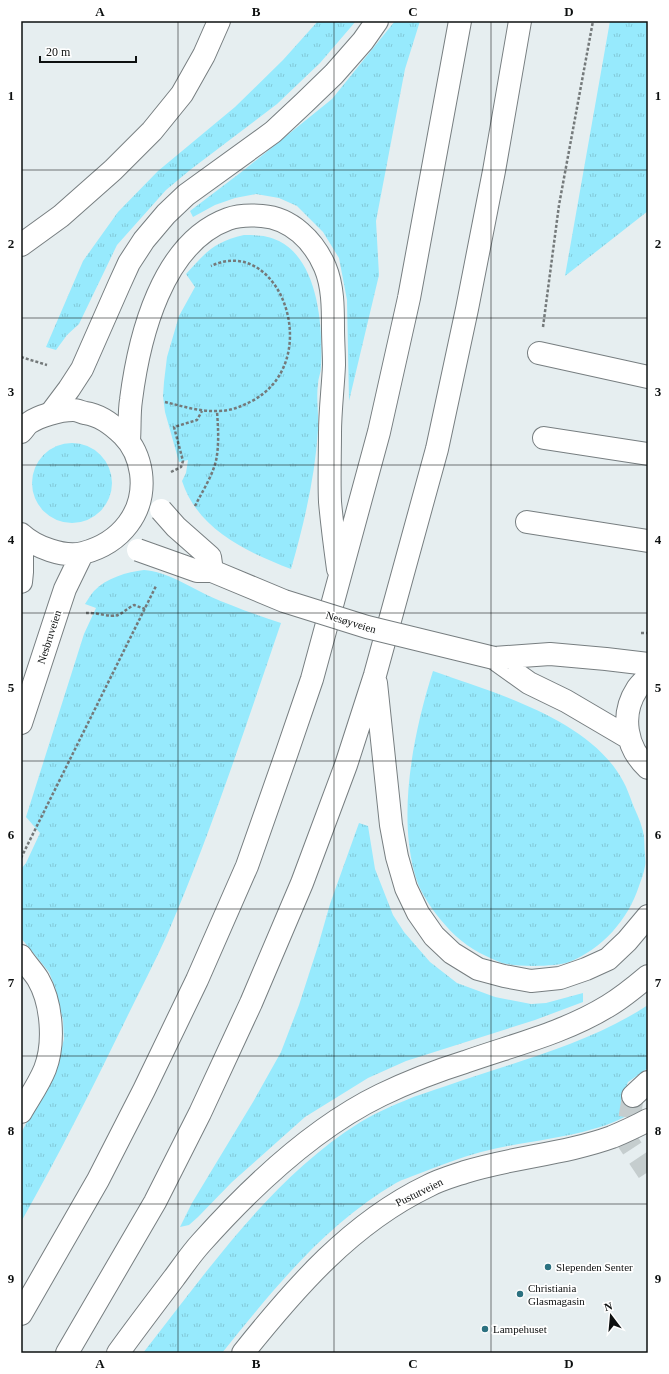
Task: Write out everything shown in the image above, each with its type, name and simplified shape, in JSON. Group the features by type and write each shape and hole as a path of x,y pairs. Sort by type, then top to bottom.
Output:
{"main road":[{"path":"21,245 67,211 113,170 152,131 182,94 204,55 219,21"},
{"path":"51,413 82,369 129,263 144,240 166,214 186,195 273,132 304,103 334,74 363,42 377,21"},
{"path":"21,1314 98,1180 144,1090 197,980 247,866 312,679 379,432 409,298 460,21"},
{"path":"67,1353 155,1202 200,1113 248,1010 305,875 346,765 375,675 437,449 494,171 520,21"},
{"path":"129,440 131,401 137,363 145,329 155,302 180,256 196,239 212,226 230,218 250,215 267,216 286,222 301,232 314,247 325,267 330,285 333,311 334,364 330,431 330,501 339,582"},
{"path":"539,353 648,377"},
{"path":"21,535 41,548 63,553 82,554 108,543 122,532 133,518 140,501 142,484 139,461 129,440 114,425 94,414 73,410 51,413 24,424"},
{"path":"544,438 648,454"},
{"path":"142,484 161,510 176,527 210,557 212,571"},
{"path":"527,522 648,542"},
{"path":"21,535 21,582"},
{"name":"Nesøyveien","path":"108,543 138,550 197,571 212,571 323,614 401,636 494,658 550,654 606,658 648,664"},
{"name":"Nesbruveien","path":"21,723 65,589 82,554"},
{"name":"Nesøyveien","path":"494,658 529,683 590,715 629,738"},
{"path":"375,675 391,825 397,857 406,888 418,913 434,936 452,953 478,969 504,976 531,981 560,978 586,970 608,959 627,942 648,916"},
{"path":"648,677 638,688 630,703 627,721 629,738 633,750 641,762 648,768"},
{"path":"21,956 38,980 44,994 49,1012 51,1033 50,1048 45,1068 21,1112"},
{"path":"118,1353 199,1244 276,1168 311,1138 348,1113 393,1090 458,1064 547,1034 580,1021 608,1007 648,976"},
{"name":"Pustutveien","path":"243,1353 325,1258 360,1228 399,1201 429,1185 466,1172 566,1150 612,1137 648,1120"}],"path":[{"path":"539,353 559,205 592,21"},
{"path":"165,402 202,411 228,410 243,406 260,398 270,389 286,363 290,348 290,330 284,299 274,284 265,274 254,266 241,262 227,262 209,267"},
{"path":"21,357 47,365"},
{"path":"172,472 181,467 183,461 174,427 197,420 202,411"},
{"path":"193,510 213,468 217,456 217,411"},
{"path":"21,858 158,581"},
{"path":"94,612 117,616 134,605 145,609"}],"green space":[{"path":"318,21 356,21 320,63 277,104 166,190 117,245 79,324 67,335 56,350 46,347 83,261 118,212 158,171 235,107 283,60"},
{"path":"395,21 420,21 405,69 376,221 379,275 349,401 347,300 339,258 323,232 297,206 279,198 256,194 235,198 215,205 193,217 190,211 244,170 332,99"},
{"path":"610,21 648,21 648,211 565,276"},
{"path":"244,235 266,236 279,241 292,251 303,264 310,279 316,297 319,315 321,334 321,369 317,390 317,448 308,500 291,569 241,547 212,526 200,513 189,498 182,481 186,473 188,460 179,462 165,412 163,396 167,357 179,316 195,287 186,274 211,249 225,241"},
{"path":"72,443 87,446 100,455 109,468 112,483 109,498 100,511 87,520 72,523 57,520 44,511 35,498 32,483 35,468 44,455 57,446"},
{"path":"144,570 170,576 218,600 281,623 213,819 167,935 76,1120 21,1222 21,1133 57,1066 64,1039 63,1020 55,987 49,972 21,938 21,869 26,863 40,833 26,817 84,634 96,608 85,604 99,586 104,583 124,574"},
{"path":"433,671 512,699 565,725 588,741 608,759 623,781 643,831 645,862 644,871 634,898 621,922 603,941 581,956 569,962 546,966 517,965 502,963 479,953 456,936 445,925 436,914 421,890 414,871 409,847 408,796 414,744"},
{"path":"359,823 368,826 375,869 393,915 404,932 430,962 457,983 495,997 531,1004 546,1003 583,993 583,1002 535,1020 406,1061 368,1078 305,1117 232,1182 189,1225 180,1227 192,1203 253,1102 281,1052 299,1005 330,904"},
{"path":"648,1005 648,1068 628,1082 626,1087 640,1106 640,1109 599,1127 565,1136 481,1152 449,1162 399,1182 370,1200 346,1218 301,1260 222,1353 143,1353 216,1259 268,1199 297,1171 327,1146 359,1123 381,1111 414,1097 550,1052 575,1042 625,1019"}],"tunnel":[{"path":"633,1096 626,1139 648,1172"}],"place":[{"name":"Slependen Senter","path":"548,1267"},
{"name":"Christiania Glasmagasin","path":"520,1294"},
{"name":"Lampehuset","path":"485,1329"}]}
